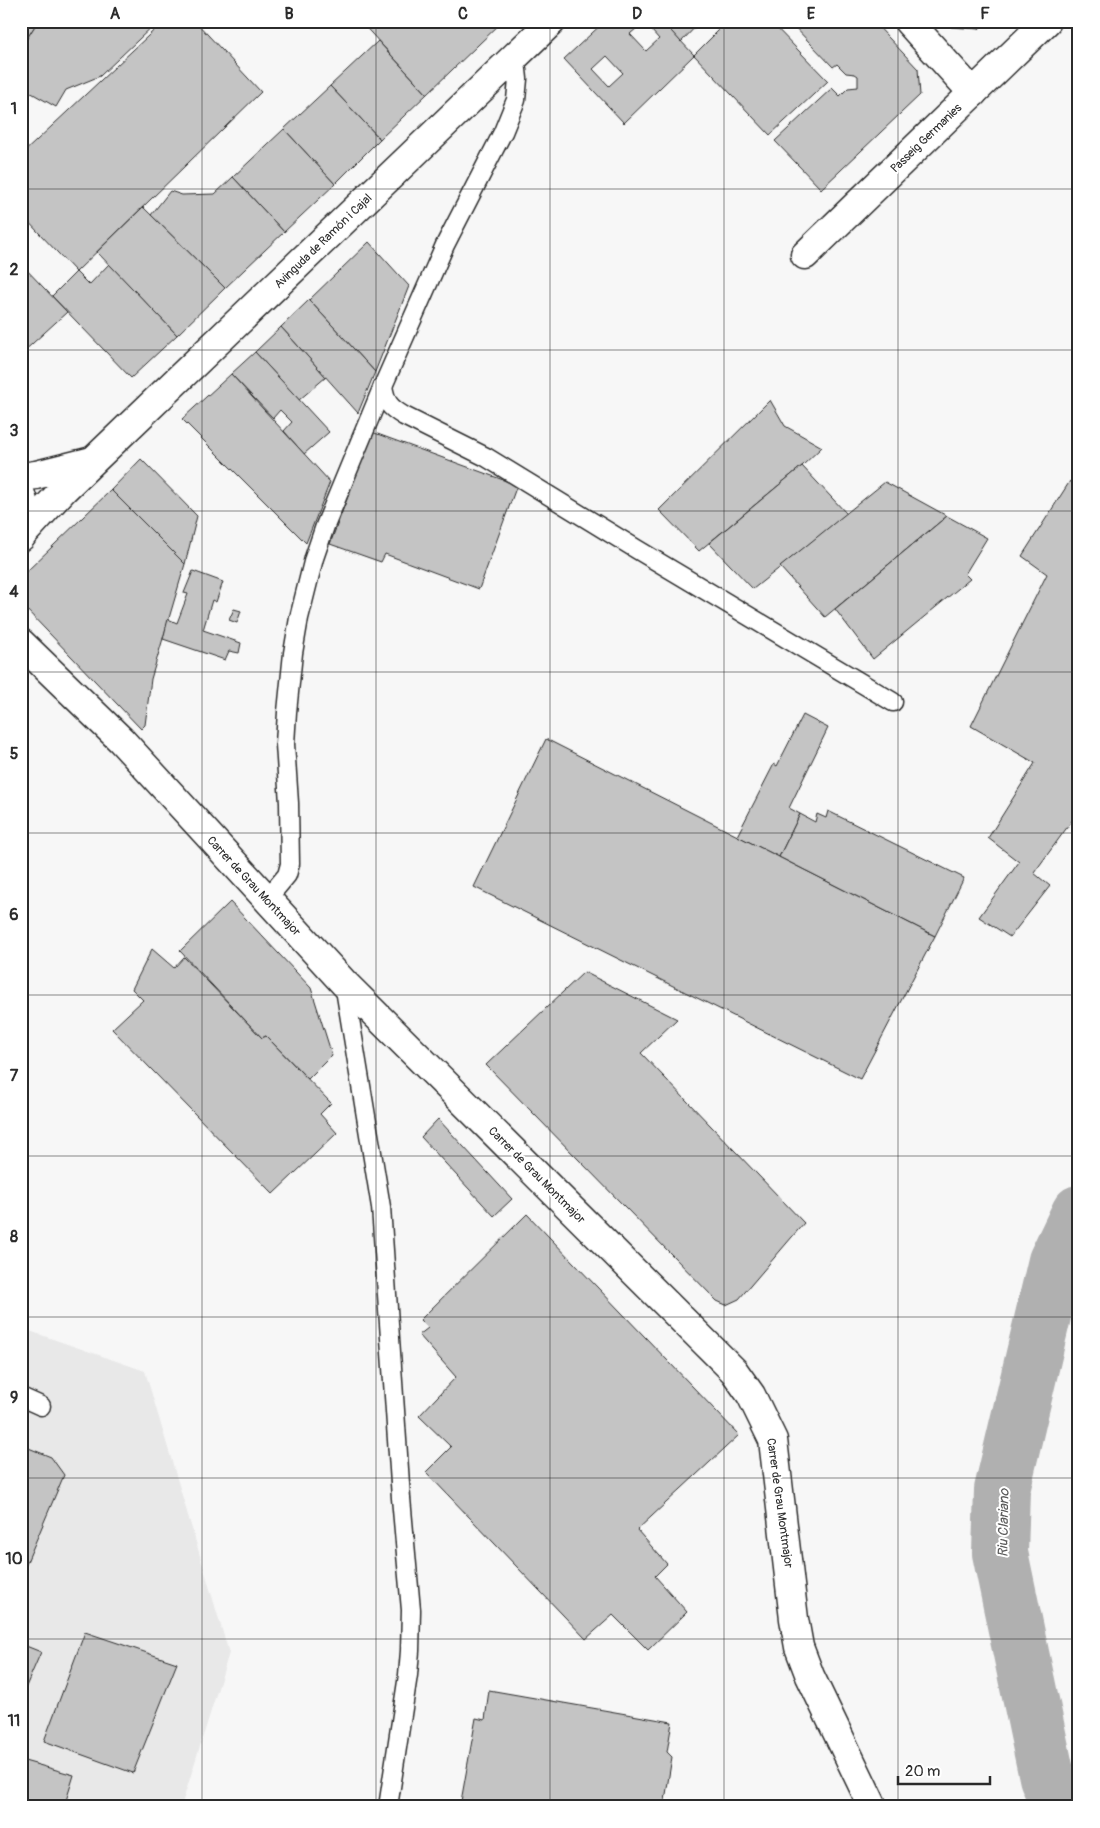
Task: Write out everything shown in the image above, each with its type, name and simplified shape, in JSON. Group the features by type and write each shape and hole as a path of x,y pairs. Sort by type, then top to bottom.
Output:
{"street":[{"name":"Avinguda de Ramón i Cajal","path":"22,536 93,460 552,21"},
{"path":"908,21 973,92"},
{"name":"Passeig Germanies","path":"805,254 1047,21"},
{"name":"Avinguda de Ramón i Cajal","path":"21,477 54,471 93,460"},
{"path":"21,495 25,508 22,536"},
{"name":"Carrer de Grau Montmajor","path":"21,642 121,740 344,983 726,1364 751,1394 773,1440 799,1647 810,1676 873,1807"}],"lane":[{"path":"267,899 287,875 290,864 289,803 285,744 293,653 299,618 314,558 325,526 382,386 445,246 503,132 513,108 518,91 518,79 517,70 511,62"},
{"path":"382,386 386,401 391,408 486,457 893,702"},
{"path":"344,983 381,1207 410,1610 408,1675 388,1807"},
{"path":"21,1397 41,1406"}],"shaded area":[{"path":"21,1328 145,1371 229,1653 181,1807 21,1807"}],"building":[{"path":"21,21 38,21 21,48"},
{"path":"38,21 155,21 156,23 100,76 66,90 56,107 21,87 21,48"},
{"path":"164,21 195,21 261,92 76,272 21,214 21,155"},
{"path":"360,21 503,21 427,94"},
{"path":"605,21 662,21 694,55 624,123 564,59","holes":["644,22 659,39 646,51 630,34","607,56 623,73 609,86 593,69"]},
{"path":"662,21 701,21 681,42"},
{"path":"728,21 770,21 828,81 770,135 694,55"},
{"path":"789,21 873,21 918,69 920,95 821,189 775,141 832,88 840,96 848,88 858,87 858,76 846,73 837,64 833,67"},
{"path":"945,21 987,21 979,29 951,27"},
{"path":"378,41 427,94 380,139 330,86"},
{"path":"330,86 380,139 335,184 284,129"},
{"path":"284,129 335,184 284,232 233,177"},
{"path":"233,177 284,232 225,288 151,215 170,191 182,195 215,194"},
{"path":"143,207 225,288 177,335 97,252"},
{"path":"369,242 409,286 375,372 309,300"},
{"path":"21,264 67,312 21,354"},
{"path":"109,264 177,335 131,378 52,296 76,272 89,285"},
{"path":"309,300 375,372 358,413 281,327"},
{"path":"281,327 326,377 299,400 255,352"},
{"path":"255,352 329,432 304,454 284,431 292,422 280,410 273,418 231,374"},
{"path":"231,374 330,482 306,543 182,419"},
{"path":"770,400 785,426 822,447 802,466 699,551 659,510"},
{"path":"372,432 517,485 479,589 385,554 381,562 330,544"},
{"path":"141,459 197,516 185,564 111,490"},
{"path":"802,466 847,514 753,589 709,543"},
{"path":"1070,481 1079,487 1079,811 1034,873 1050,886 1010,937 979,917 1019,862 988,838 1035,763 971,726 1047,574 1022,556"},
{"path":"885,482 947,516 825,617 780,567"},
{"path":"111,490 185,564 151,679 145,725 141,729 24,607 25,573"},
{"path":"947,516 987,538 965,574 970,579 873,659 835,609"},
{"path":"193,571 223,582 216,602 212,600 203,630 241,643 239,653 229,651 225,660 163,639 168,619 177,623 188,594 184,593"},
{"path":"234,609 241,611 237,623 229,620"},
{"path":"803,715 828,728 789,808 800,814 779,857 737,836 774,764 777,766"},
{"path":"546,739 935,936 860,1079 474,887"},
{"path":"828,811 964,878 935,936 779,857 800,814 815,822 817,814 826,818"},
{"path":"230,902 311,988 332,1055 308,1079 266,1036 262,1038 180,951"},
{"path":"152,949 174,968 184,957 262,1038 266,1036 331,1103 320,1114 337,1133 273,1194 112,1029 143,1000 132,989"},
{"path":"584,972 677,1019 641,1053 804,1223 739,1299 726,1305 717,1301 486,1065"},
{"path":"438,1119 512,1199 494,1216 421,1137"},
{"path":"527,1214 739,1435 637,1530 667,1564 655,1576 687,1612 648,1650 613,1615 586,1639 426,1472 451,1447 419,1416 456,1377 419,1335 428,1328 420,1320"},
{"path":"21,1445 51,1457 64,1475 21,1576"},
{"path":"85,1632 177,1663 133,1773 44,1741"},
{"path":"21,1644 41,1652 21,1698"},
{"path":"489,1690 672,1722 667,1752 672,1757 664,1807 460,1807 476,1718 485,1720"},
{"path":"21,1760 74,1775 64,1807 21,1807"}],"waterway":[{"name":"Riu Clariano","path":"1059,1807 1047,1777 1000,1553 1002,1490 1056,1261 1079,1213"}]}
